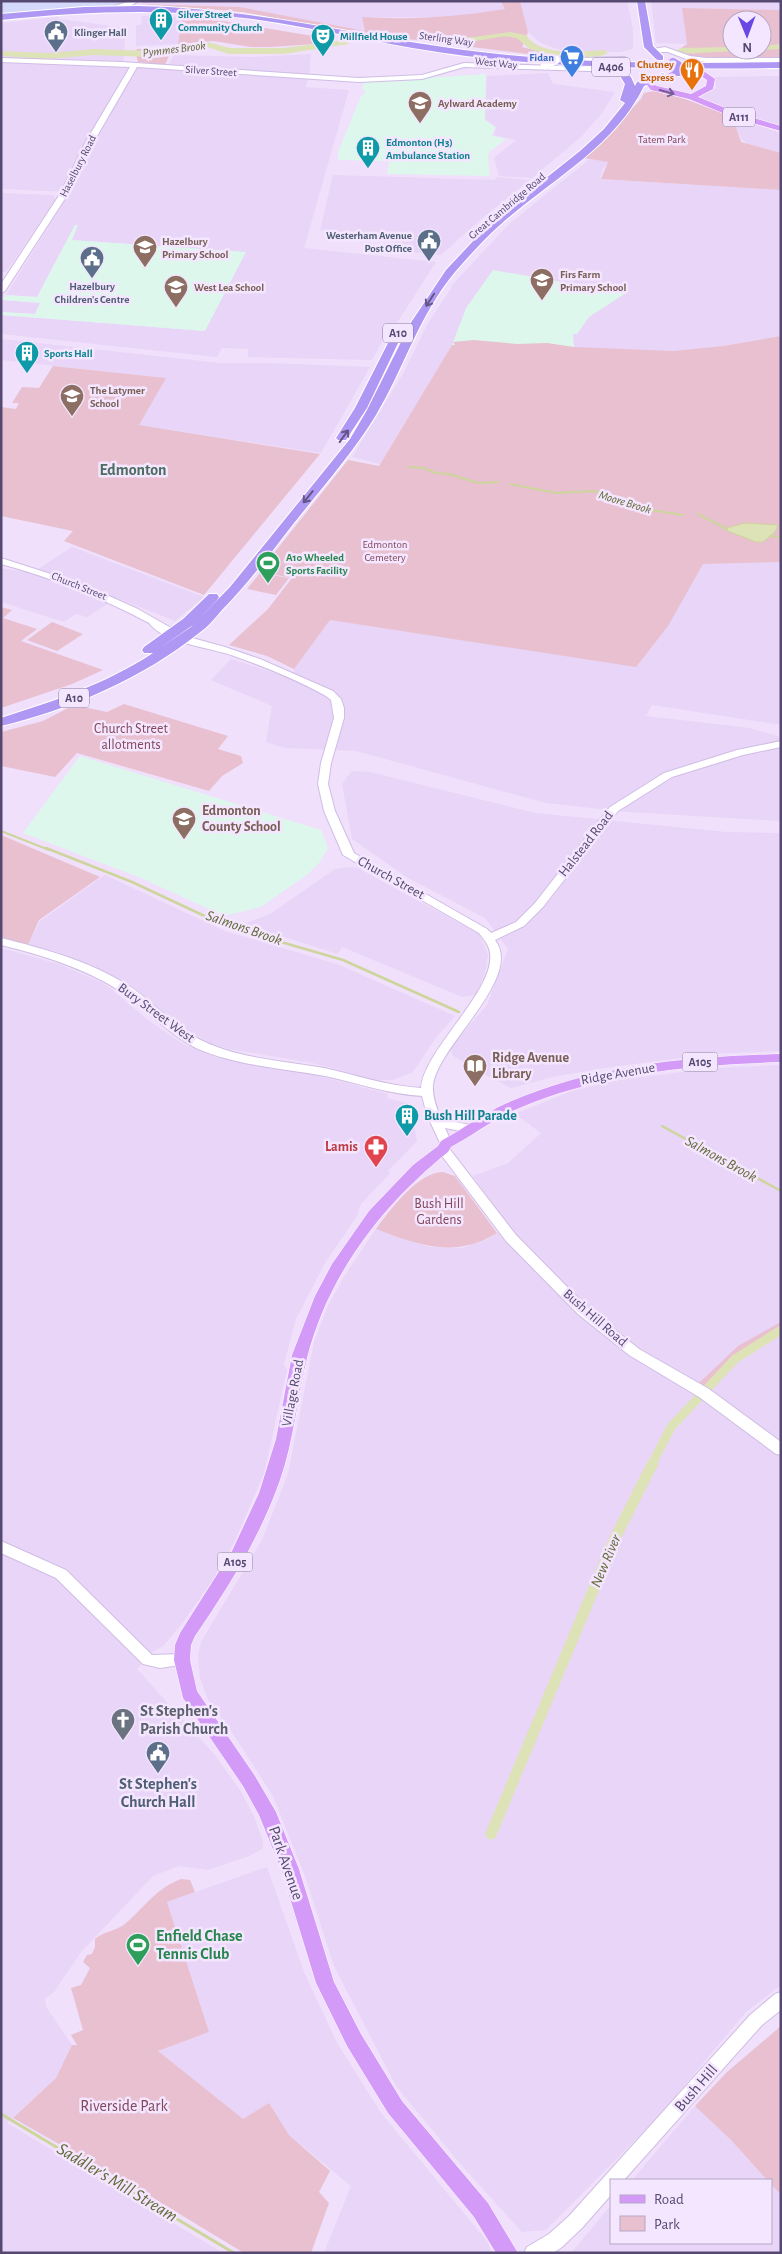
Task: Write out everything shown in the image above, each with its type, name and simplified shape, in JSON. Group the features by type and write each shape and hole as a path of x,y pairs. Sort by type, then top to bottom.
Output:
{"highway":[{"name":"Great Cambridge Road","path":"253,558 352,424 404,323 440,271 486,221 573,152 618,109 631,87 627,63 639,29 633,1"},
{"path":"641,1 651,50 671,69"},
{"name":"Sterling Way","path":"1,19 112,8 148,8 234,14 421,47 529,61"},
{"name":"Sterling Way","path":"1,19 126,11 189,13 245,19 422,50 529,61"},
{"name":"A406","path":"308,30 453,66 471,65"},
{"path":"326,30 554,61"},
{"path":"627,63 660,58"},
{"name":"A406","path":"529,61 623,68 695,69 781,65"},
{"path":"627,63 644,78 671,69 700,64 781,65"},
{"name":"A10","path":"639,86 642,82 653,79 671,69"},
{"name":"Great Cambridge Road","path":"242,571 365,425 415,324 450,272 496,223 583,153 607,130 633,98 639,86"},
{"name":"A10","path":"1,722 49,707 102,687 142,666 201,618 209,615 242,571"},
{"name":"A10","path":"1,713 76,688 181,634 188,622 242,571"}],"main road":[{"path":"671,69 695,69 709,77 712,84 708,89 692,97"},
{"name":"A111","path":"653,79 651,85 654,88 692,97 740,117 781,129"},
{"name":"Ridge Avenue","path":"445,1146 471,1129 524,1100 592,1077 700,1062 781,1058"},
{"name":"Village Road","path":"182,1660 186,1637 241,1551 270,1485 282,1446 299,1361 307,1332 336,1270 378,1211 410,1177 445,1146"},
{"name":"Park Avenue","path":"182,1660 187,1689 191,1698 249,1780 267,1812 290,1869 323,1976 354,2040 395,2107 481,2210 508,2253"}],"street":[{"path":"112,8 134,2 148,8"},
{"path":"651,50 667,48 685,57 703,60 781,65"},
{"name":"Silver Street","path":"1,60 136,65 359,80 422,78"},
{"name":"West Way","path":"422,78 472,60 511,65 554,61 627,63"},
{"name":"Sterling Way","path":"471,65 590,69 627,63"},
{"name":"Haselbury Road","path":"1,292 64,194 89,142 136,65"},
{"name":"Church Street","path":"1,561 54,575 108,598 153,620 155,624 313,684 335,697 338,704 337,724 323,786 340,836 349,854 375,871 440,905 483,931 490,938"},
{"name":"Halstead Road","path":"490,938 520,924 539,905 614,808 668,775 741,752 781,744"},
{"path":"445,1146 428,1099 428,1086 433,1063 482,996 496,956 490,938"},
{"name":"Bury Street West","path":"1,941 51,955 102,976 141,1000 162,1018 200,1044 224,1054 324,1072 402,1089 428,1086"},
{"path":"437,1122 471,1129"},
{"name":"Bush Hill Road","path":"445,1146 474,1192 511,1238 583,1311 634,1352 699,1390 781,1450"},
{"path":"1,1547 60,1574 148,1660 160,1662 182,1660"},
{"name":"Bush Hill","path":"614,2179 756,2020 781,1999"},
{"name":"Bush Hill","path":"533,2253 548,2245 568,2230 610,2183"}],"shaded area":[{"path":"1,1 130,1 121,5 72,7 1,15"},
{"path":"144,1 501,1 506,9 463,16 363,17 365,31 240,7 142,4"},
{"path":"520,1 627,1 633,29 633,49 620,52 566,51 541,43 528,32"},
{"path":"651,1 781,1 781,10 682,8 687,44 656,43"},
{"path":"142,16 182,17 178,44 136,46 136,25 141,25"},
{"path":"58,17 60,19 126,28 123,63 1,58 1,23"},
{"path":"311,54 309,76 305,87 349,90 304,248 436,262 386,340 383,340 372,360 248,357 248,349 222,348 217,357 1,334 1,315 205,331 245,252 71,240 77,226 75,225 37,297 6,295 70,192 1,189 1,61 166,69 174,55 252,57"},
{"path":"548,73 553,84 615,92 602,113 581,137 532,178 499,176 494,158 516,140 493,135 497,128 485,119 487,76"},
{"name":"Aylward Academy","path":"486,74 485,120 495,127 492,136 506,139 489,152 490,176 387,174 389,161 338,160 338,152 361,96 364,94 365,90 362,89 364,82"},
{"path":"781,76 781,126 737,113 699,98 716,88 715,77"},
{"path":"740,120 781,133 781,153 748,144 741,139 734,122"},
{"path":"590,159 608,162 602,170 600,179 781,190 781,336 723,346 673,351 452,345 380,464 352,457 404,372 427,325 455,282 509,224"},
{"path":"333,175 494,180 498,177 530,180 481,219 441,255 387,250 397,239 320,230"},
{"path":"1,193 53,195 56,199 6,272 1,272"},
{"name":"Hazelbury Primary School","path":"75,225 78,225 72,240 246,252 205,331 1,315 1,312 35,314 40,303 2,300 6,295 37,297"},
{"name":"Firs Farm Primary School","path":"493,270 626,293 589,317 577,334 573,334 574,347 452,345 466,308"},
{"path":"2,300 41,303 35,314 1,312"},
{"path":"1,339 219,363 370,367 321,453 138,425 165,378 1,360"},
{"path":"745,523 778,525 775,532 763,542 756,542 723,529"},
{"path":"72,547 204,597 175,621 117,598 87,617 76,614 64,622 1,602 1,568 32,573"},
{"path":"781,562 781,725 652,705 646,716 749,728 781,737 781,821 627,812 546,803 356,751 285,748 266,742 272,706 211,680 231,659 293,679 294,669 330,620 509,647 686,591 703,564"},
{"name":"Edmonton County School","path":"80,756 321,830 328,848 319,863 308,874 261,907 224,916 141,878 23,833"},
{"path":"352,771 370,772 535,813 726,832 781,833 781,1051 712,1054 604,1068 557,1076 511,1088 467,1065 452,1055 451,1047 487,1005 508,949 485,918 408,878 352,839 342,784"},
{"path":"358,868 479,934 488,955 485,973 476,995 462,997 342,947 338,954 244,924 270,914 335,869"},
{"path":"105,875 225,931 337,964 455,1016 435,1039 413,1072 393,1080 378,1080 312,1063 229,1049 210,1043 190,1032 125,981 56,951 28,945 40,921"},
{"path":"1,948 62,965 100,982 109,987 148,1020 183,1044 215,1057 311,1074 388,1094 387,1098 410,1104 417,1141 388,1171 390,1173 361,1204 357,1216 325,1263 296,1319 284,1364 287,1370 264,1473 235,1541 212,1581 181,1625 163,1646 154,1651 137,1669 214,1754 240,1790 254,1816 263,1842 262,1849 249,1856 208,1870 179,1866 153,1876 81,1952 54,1992 45,1999 46,2007 72,2045 56,2078 7,2123 223,2253 1,2253"},
{"path":"781,1065 781,1985 746,2012 658,2117 546,2230 522,2232 463,2167 396,2086 334,1966 305,1876 273,1796 226,1723 210,1705 200,1678 198,1657 201,1642 262,1540 288,1474 314,1342 328,1306 345,1275 376,1229 430,1247 463,1248 488,1239 508,1226 473,1176 508,1163 541,1133 515,1114 569,1092 616,1080 715,1068"},
{"path":"267,1867 304,1972 337,2043 381,2113 487,2241 492,2253 324,2253 351,2186 289,2135 269,2103 243,2120 158,2051 209,2032 167,1902"},
{"path":"695,2106 732,2141 766,2179 633,2179"},
{"path":"772,2185 781,2195 781,2253 571,2253 610,2206 610,2244 772,2244"}],"green space":[{"path":"501,1 520,1 528,32 522,47 547,53 544,56 360,33 242,12 142,4 240,7 365,31 362,17 416,18 470,14 505,9"},
{"path":"682,8 781,10 781,59 772,59 772,10 722,10 722,60 699,58 677,51 687,44"},
{"path":"182,17 223,21 325,38 315,44 270,47 251,47 213,41 178,44"},
{"path":"168,47 180,54 169,56 165,65 138,62 135,51 137,49"},
{"name":"Tatem Park","path":"655,91 685,99 738,119 734,121 741,142 781,153 781,190 601,179 608,162 584,158 641,99 644,93"},
{"name":"Edmonton Cemetery","path":"781,336 781,562 703,564 668,626 636,667 330,620 294,669 267,656 229,645 268,609 292,578 259,572 348,460 379,466 452,345 455,345 453,342 474,340 517,344 547,343 574,347 673,351 723,346"},
{"path":"53,366 166,378 139,425 320,454 204,595 64,541 73,531 1,516 1,407 16,409 19,403 12,403 22,387 39,388"},
{"name":"A10 Wheeled Sports Facility","path":"260,573 289,578 276,595 247,589"},
{"path":"1,607 12,610 3,618 37,629 21,641 103,670 72,684 1,708"},
{"path":"52,622 83,634 57,651 27,640"},
{"name":"Church Street allotments","path":"124,704 228,736 218,749 241,756 243,763 222,776 209,791 77,753 55,777 1,766 1,732 43,721 74,705 107,712"},
{"path":"1,835 100,877 39,920 28,945 1,938"},
{"name":"Bush Hill Gardens","path":"443,1172 455,1176 497,1233 466,1246 436,1247 407,1240 376,1229 405,1193 424,1178"},
{"path":"781,1322 781,1327 731,1357 705,1386 699,1383 738,1346"},
{"name":"Riverside Park","path":"181,1879 190,1880 195,1892 167,1902 209,2032 158,2051 243,2119 269,2103 289,2135 330,2171 319,2192 329,2203 311,2253 244,2253 140,2190 13,2118 56,2078 72,2045 77,2045 71,2035 83,2030 71,1988 81,1985 90,1968 83,1962 87,1955 92,1954 95,1947 95,1939 122,1926 157,1893"},
{"path":"781,2026 781,2195 772,2185 772,2179 766,2179 732,2141 695,2106 727,2072"}],"waterway":[{"name":"Pymmes Brook","path":"431,40 474,39 510,34 523,37 529,45 545,51 604,53"},
{"name":"Pymmes Brook","path":"1,53 47,56 95,52 151,54 207,44 229,51 284,51 345,42"},
{"name":"Pymmes Brook","path":"772,47 781,46"},
{"name":"Pymmes Brook","path":"680,51 722,49"},
{"name":"Moore Brook","path":"408,467 424,468 435,473 449,474 478,483 498,482"},
{"name":"Moore Brook","path":"510,484 556,493 594,491 650,510 683,515"},
{"name":"Moore Brook","path":"698,514 727,529"},
{"name":"Moore Brook","path":"770,536 781,537"},
{"name":"Salmons Brook","path":"1,831 49,850"},
{"name":"Salmons Brook","path":"46,848 132,882 226,926 343,960 459,1012"},
{"name":"Salmons Brook","path":"662,1126 781,1191"},
{"name":"New River","path":"652,1464 671,1427 735,1359 781,1330"},
{"name":"New River","path":"491,1834 615,1538 653,1463"},
{"name":"Saddler's Mill Stream","path":"1,2114 234,2253"}],"place":[{"name":"Silver Street Community Church","path":"161,41"},
{"name":"Klinger Hall","path":"56,53"},
{"name":"Millfield House","path":"323,57"},
{"name":"Fidan","path":"572,78"},
{"name":"Chutney Express","path":"692,91"},
{"name":"Aylward Academy","path":"420,124"},
{"name":"Edmonton (H3) Ambulance Station","path":"368,169"},
{"name":"Westerham Avenue Post Office","path":"429,262"},
{"name":"Hazelbury Primary School","path":"145,268"},
{"name":"Hazelbury Children's Centre","path":"92,279"},
{"name":"Firs Farm Primary School","path":"542,301"},
{"name":"West Lea School","path":"176,308"},
{"name":"Sports Hall","path":"27,374"},
{"name":"The Latymer School","path":"72,417"},
{"name":"A10 Wheeled Sports Facility","path":"268,584"},
{"name":"Edmonton County School","path":"184,840"},
{"name":"Ridge Avenue Library","path":"475,1087"},
{"name":"Bush Hill Parade","path":"407,1137"},
{"name":"Lamis","path":"376,1168"},
{"name":"St Stephen's Parish Church","path":"123,1741"},
{"name":"St Stephen's Church Hall","path":"158,1774"},
{"name":"Enfield Chase Tennis Club","path":"138,1966"}],"district":[{"name":"Edmonton","path":"133,470"}]}
